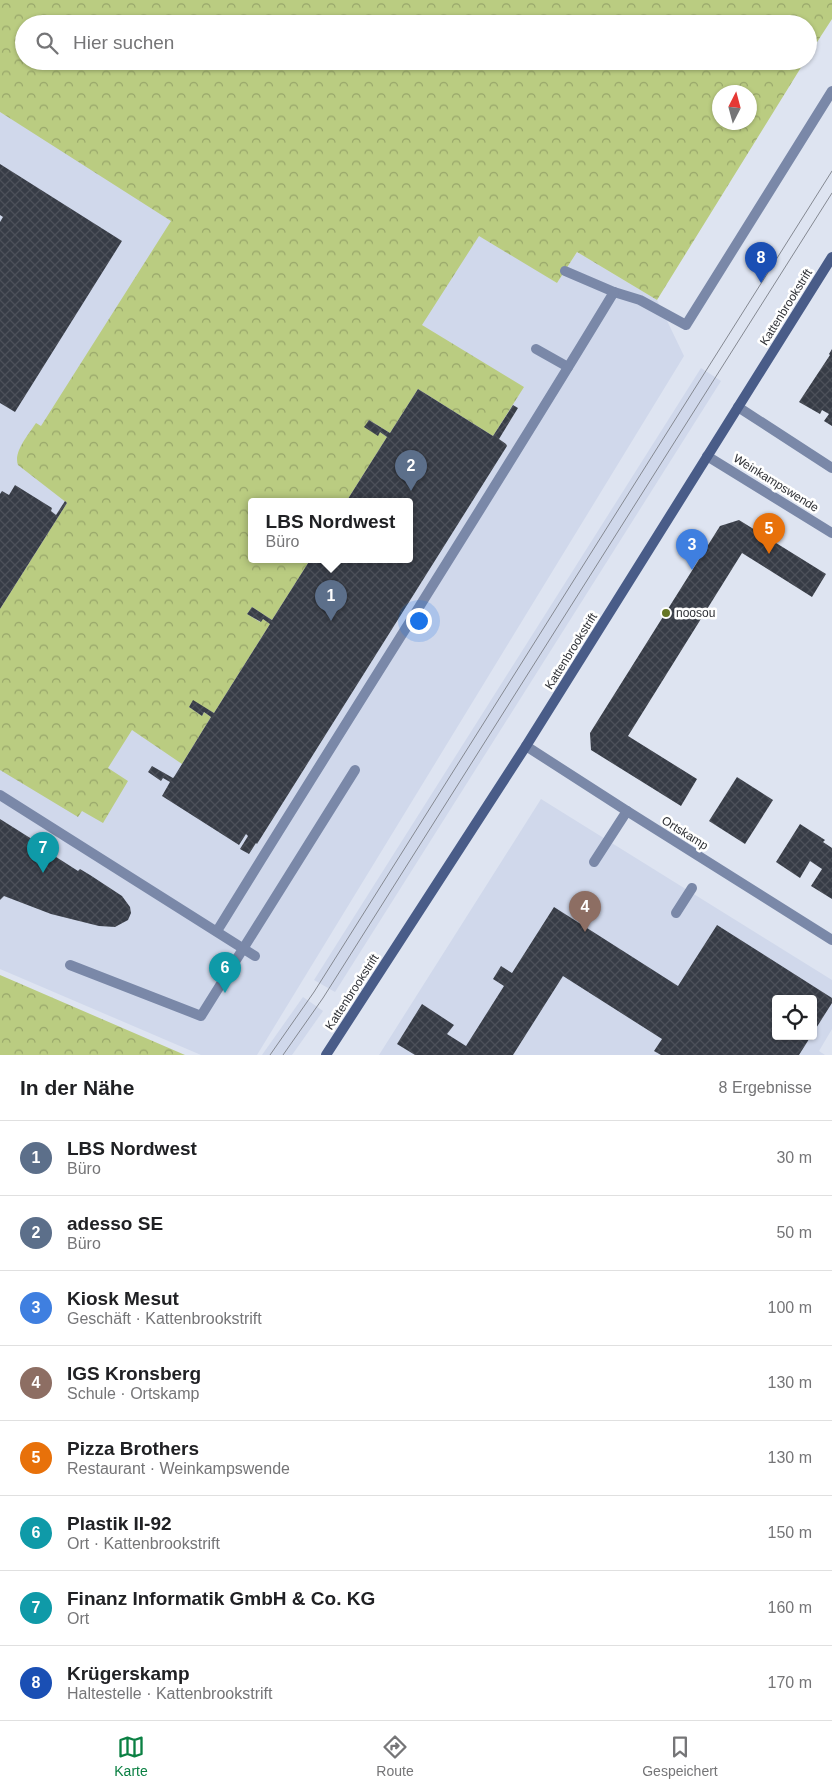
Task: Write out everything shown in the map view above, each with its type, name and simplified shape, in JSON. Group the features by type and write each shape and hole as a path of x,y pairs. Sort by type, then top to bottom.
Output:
{"main road":[{"name":"Kattenbrookstrift","path":"326,1055 526,746 832,257"}],"street":[{"path":"565,271 614,292 640,300 686,325 832,91"},
{"path":"217,931 434,582 511,462 614,292"},
{"path":"536,349 568,367"},
{"path":"738,407 832,468"},
{"name":"Weinkampswende","path":"706,456 832,533"},
{"name":"Ortskamp","path":"526,746 832,940"},
{"path":"70,965 201,1016 355,770"},
{"path":"0,795 255,956"},
{"path":"594,862 626,811"},
{"path":"676,913 692,888"}],"shaded area":[{"path":"0,112 219,247 354,154 557,283 577,252 657,300 684,356 257,1055 201,1055 0,969"},
{"path":"701,368 721,381 335,992 314,980"},
{"path":"541,799 832,980 832,1029 819,1051 825,1055 379,1055"},
{"path":"303,997 323,1011 292,1055 262,1055"}],"green space":[{"path":"0,0 832,0 832,19 817,42 817,15 15,15 15,70 799,70 657,300 577,252 557,283 479,236 422,325 524,387 493,436 418,389 390,433 369,420 365,427 378,435 380,432 387,437 349,498 248,498 248,563 308,563 272,620 252,607 247,614 260,622 263,619 270,624 214,713 193,701 189,707 202,716 204,712 211,717 182,764 132,730 108,768 128,781 103,823 82,811 78,817 0,770 0,609 67,503 18,465 18,454 26,438 36,423 41,426 171,221 0,112"},
{"path":"0,975 185,1055 0,1055"}],"building":[{"path":"0,164 122,241 15,412 0,403 0,222 3,217 0,215"},
{"path":"832,349 832,426 824,421 829,414 822,410 820,414 799,402"},
{"path":"418,389 493,436 513,405 518,408 499,439 507,446 249,854 240,849 248,836 246,834 239,845 162,796 170,782 163,778 161,781 148,772 152,766 174,777 211,717 204,712 202,716 189,707 193,700 214,713 270,624 263,619 261,622 247,614 252,607 272,620 308,563 413,563 413,498 349,498 387,437 380,432 378,436 364,427 369,420 390,433"},
{"path":"15,485 52,508 51,511 56,515 65,501 67,503 0,609 0,494 2,491 9,495"},
{"path":"739,520 826,574 812,597 742,553 628,736 697,779 681,806 591,750 590,733 720,526"},
{"path":"737,777 773,800 745,844 709,821"},
{"path":"0,819 54,853 53,855 78,871 80,869 122,896 130,907 131,913 128,920 115,927 99,926 51,914 4,896 0,900"},
{"path":"800,824 825,840 823,842 832,848 832,899 811,886 822,869 810,861 800,878 776,862"},
{"path":"554,907 678,986 717,925 832,998 832,1003 817,1027 817,995 772,995 772,1040 808,1040 799,1055 661,1055 654,1051 662,1039 563,976 513,1055 415,1055 397,1044 422,1004 454,1025 447,1034 466,1046 504,986 493,979 501,966 512,973"}],"tram line":[{"path":"270,1055 314,992 832,171"},
{"path":"283,1055 323,998 832,193"}],"place":[{"name":"Krügerskamp","path":"761,283"},
{"name":"adesso SE","path":"411,491"},
{"name":"Pizza Brothers","path":"769,554"},
{"name":"Kiosk Mesut","path":"692,570"},
{"name":"noosou","path":"666,613"},
{"name":"LBS Nordwest","path":"331,621"},
{"name":"Finanz Informatik GmbH & Co. KG","path":"43,873"},
{"name":"IGS Kronsberg","path":"585,932"},
{"name":"Plastik II-92","path":"225,993"}]}
